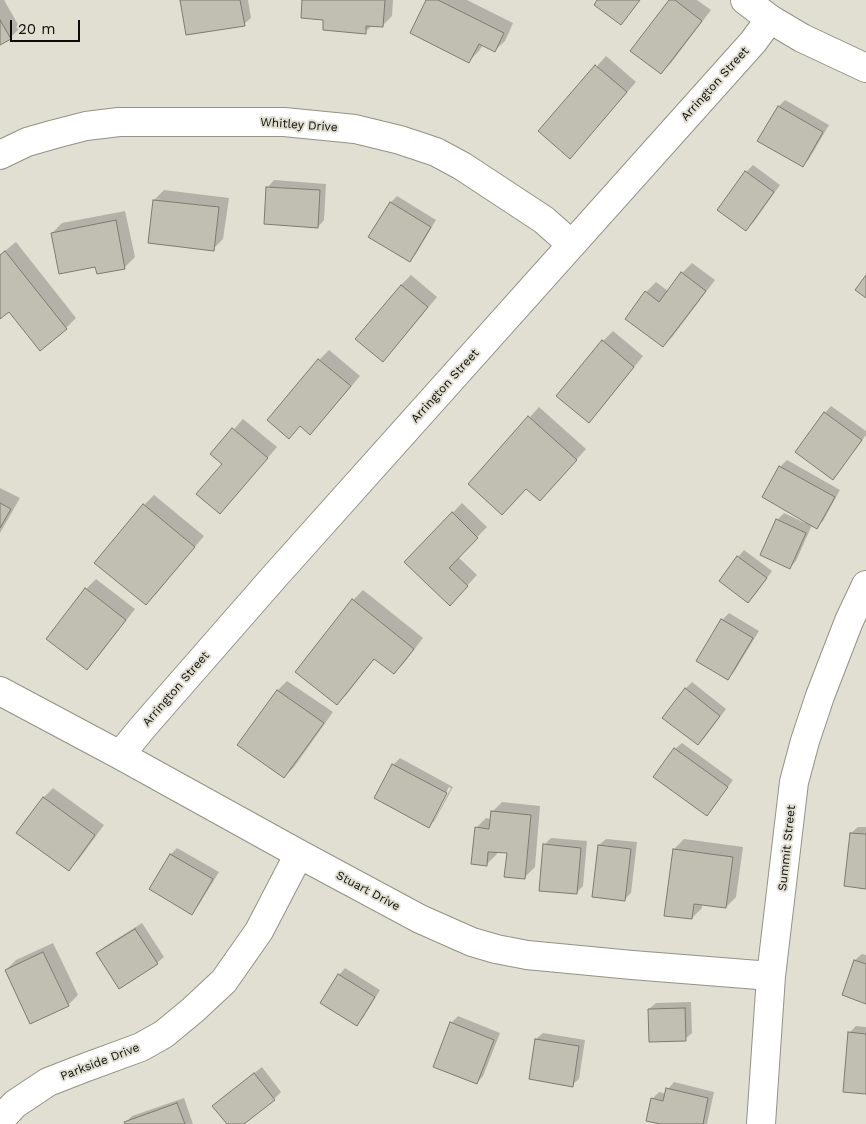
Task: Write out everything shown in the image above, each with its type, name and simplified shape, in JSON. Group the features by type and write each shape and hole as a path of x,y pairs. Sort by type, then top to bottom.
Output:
{"street":[{"path":"745,0 770,19 802,38 866,68"},
{"name":"Arrington Street","path":"120,755 275,576 753,42 770,19"},
{"name":"Whitley Drive","path":"0,154 26,142 55,134 86,126 119,122 284,122 356,129 400,140 436,152 462,166 544,220 571,244"},
{"name":"Summit Street","path":"761,1124 772,976 794,782 820,696 849,621 866,585"},
{"name":"Stuart Drive","path":"0,691 420,919 472,942 526,955 772,976"},
{"name":"Parkside Drive","path":"0,1120 15,1104 48,1082 141,1047 164,1034 193,1010 224,981 259,931 299,854"}],"building":[{"path":"180,0 240,0 245,26 186,35"},
{"path":"302,0 385,0 383,27 366,26 366,34 323,30 323,20 301,18"},
{"path":"426,0 438,0 504,33 495,52 479,44 469,63 410,33"},
{"path":"597,0 640,0 621,25 594,5"},
{"path":"669,0 675,0 702,21 661,74 630,51"},
{"path":"0,20 11,39 0,45"},
{"path":"595,65 627,92 570,159 538,131"},
{"path":"778,106 823,132 803,167 757,141"},
{"path":"745,171 774,192 746,231 717,210"},
{"path":"266,187 320,190 318,228 264,224"},
{"path":"153,200 219,207 214,251 148,243"},
{"path":"390,202 431,227 410,262 368,237"},
{"path":"116,220 125,269 97,274 95,267 59,274 51,233"},
{"path":"5,251 67,329 40,351 9,312 0,319 0,255"},
{"path":"681,272 706,291 663,347 625,319 645,291 659,302"},
{"path":"866,275 866,298 855,290"},
{"path":"401,285 428,307 383,362 355,339"},
{"path":"602,340 634,367 589,423 556,396"},
{"path":"318,359 351,386 310,435 300,426 289,439 267,420"},
{"path":"824,412 862,440 833,480 795,452"},
{"path":"528,416 577,460 540,501 526,489 502,515 468,484"},
{"path":"232,428 268,458 220,514 196,494 222,464 210,454"},
{"path":"779,466 835,497 817,529 762,497"},
{"path":"0,503 11,509 0,528"},
{"path":"143,504 195,547 146,605 94,563"},
{"path":"452,512 478,538 449,568 468,586 450,606 404,562"},
{"path":"776,519 806,533 790,569 760,555"},
{"path":"737,556 767,578 748,603 719,581"},
{"path":"85,588 126,620 87,670 46,639"},
{"path":"352,599 414,649 394,674 374,659 337,705 295,672"},
{"path":"721,619 753,638 728,680 696,661"},
{"path":"685,688 720,716 698,745 662,718"},
{"path":"277,690 324,723 284,778 237,745"},
{"path":"674,748 728,787 707,816 653,777"},
{"path":"392,764 447,793 429,828 374,798"},
{"path":"43,797 95,835 69,871 16,833"},
{"path":"491,811 531,815 525,879 504,877 507,853 488,852 487,866 471,864 475,827 489,829"},
{"path":"850,833 866,834 866,889 844,886"},
{"path":"543,844 581,848 577,894 539,891"},
{"path":"598,845 631,849 625,901 592,897"},
{"path":"673,849 733,857 726,908 694,904 692,919 664,916"},
{"path":"170,854 213,879 192,915 149,889"},
{"path":"135,929 158,964 119,989 96,953"},
{"path":"43,952 69,1006 30,1024 5,970"},
{"path":"854,960 866,964 866,1004 842,995"},
{"path":"338,974 375,997 357,1026 320,1003"},
{"path":"685,1008 686,1041 649,1042 648,1009"},
{"path":"450,1022 494,1040 477,1084 433,1067"},
{"path":"848,1032 866,1034 866,1094 843,1092"},
{"path":"535,1039 579,1046 573,1087 529,1079"},
{"path":"254,1073 275,1100 244,1124 227,1124 212,1106"},
{"path":"666,1088 708,1098 703,1124 661,1124 646,1121 651,1098 663,1101"},
{"path":"177,1103 185,1124 125,1124 124,1122"}]}
